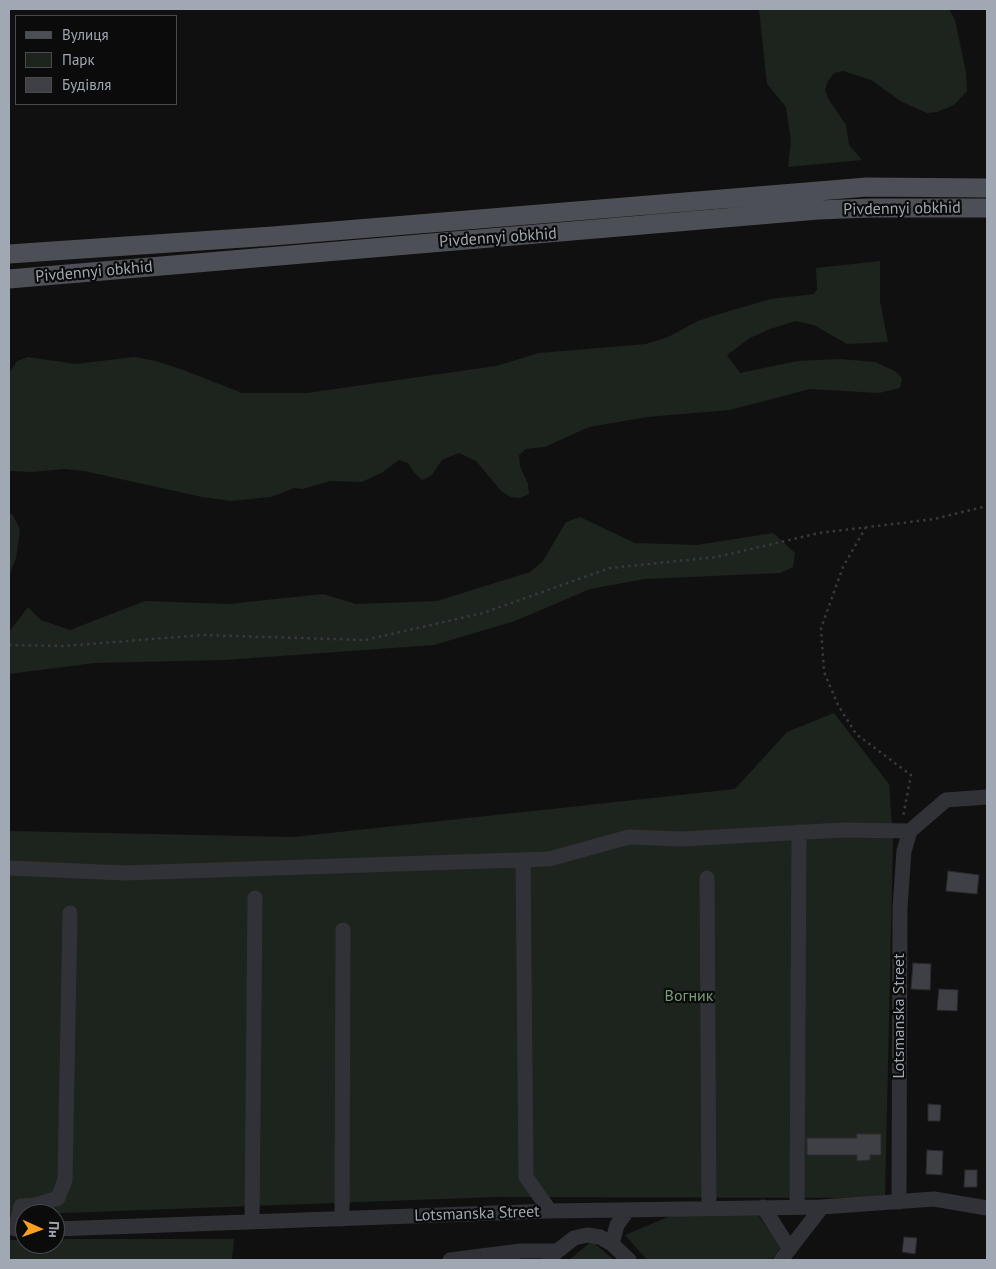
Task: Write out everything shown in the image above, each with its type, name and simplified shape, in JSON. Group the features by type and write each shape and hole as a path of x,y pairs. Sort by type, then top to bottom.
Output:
{"main road":[{"name":"Pivdennyi obkhid","path":"9,254 273,236 839,189 987,188"},
{"name":"Pivdennyi obkhid","path":"9,279 818,210 987,208"}],"street":[{"path":"9,868 124,873 549,859 629,837 682,839 842,830 905,831 946,800 987,797"},
{"name":"Lotsmanska Street","path":"899,1202 900,908 905,831"},
{"path":"798,1207 799,832"},
{"path":"524,860 526,1177 550,1211"},
{"path":"707,878 709,1208"},
{"path":"252,1222 255,898"},
{"path":"39,1204 58,1198 65,1180 70,913"},
{"path":"342,1219 343,930"},
{"name":"Lotsmanska Street","path":"65,1229 550,1211 822,1207 934,1199 987,1208"},
{"path":"762,1207 786,1254 822,1207"},
{"path":"612,1244 617,1225 628,1210"},
{"path":"450,1260 521,1251 552,1256 574,1238 587,1235 600,1237 612,1244 629,1260"}],"path":[{"path":"9,645 64,646 202,635 364,640 482,613 610,568 717,557 819,533 934,519 987,506"},
{"path":"866,527 843,567 821,628 824,672 838,705 856,734 911,775 905,831"}],"green space":[{"path":"759,9 949,9 955,20 966,72 967,91 954,105 937,112 927,113 902,102 871,80 843,71 834,73 828,81 825,90 829,100 846,125 849,145 862,160 788,167 791,141 786,107 767,84"},
{"path":"880,261 880,301 888,342 847,344 814,325 796,321 770,329 750,338 727,355 740,373 797,361 840,359 875,362 895,371 902,378 900,388 879,393 810,389 730,410 647,417 589,427 545,447 526,449 519,455 520,466 528,484 529,494 520,498 511,497 502,492 476,461 459,453 442,460 431,476 422,480 408,463 399,460 383,472 362,482 330,481 303,489 294,488 271,497 231,501 202,497 84,471 64,469 32,472 9,471 9,373 17,361 28,357 76,364 134,357 156,361 186,371 242,393 307,393 496,366 539,353 646,344 668,337 698,321 719,314 771,299 814,294 817,289 816,268"},
{"path":"9,513 13,515 20,530 16,558 9,576"},
{"path":"580,517 635,543 697,545 773,533 795,553 793,567 780,573 645,579 590,589 515,621 434,645 225,660 95,663 9,674 9,632 28,607 41,620 70,630 145,601 228,604 323,594 356,604 437,601 530,572 543,561 566,522"},
{"name":"Вогник","path":"834,713 889,784 893,841 885,1198 495,1197 65,1213 65,1204 15,1204 15,1215 9,1215 9,831 293,837 735,789 787,732"},
{"path":"756,1212 781,1247 771,1260 647,1260 625,1235 675,1214"},
{"path":"65,1239 234,1239 232,1260 9,1260 9,1240 15,1240 15,1254 65,1254"},
{"path":"592,1241 614,1260 569,1260"}],"building":[{"path":"948,871 979,875 977,894 946,891"},
{"path":"913,963 931,964 930,990 911,989"},
{"path":"939,989 958,990 957,1011 937,1010"},
{"path":"928,1104 941,1105 940,1121 928,1121"},
{"path":"856,1134 881,1134 881,1155 870,1155 870,1160 857,1161 857,1155 807,1155 807,1138 857,1138"},
{"path":"927,1150 943,1151 942,1175 926,1174"},
{"path":"965,1170 977,1170 977,1187 964,1187"},
{"path":"904,1237 917,1238 915,1254 902,1252"}]}
